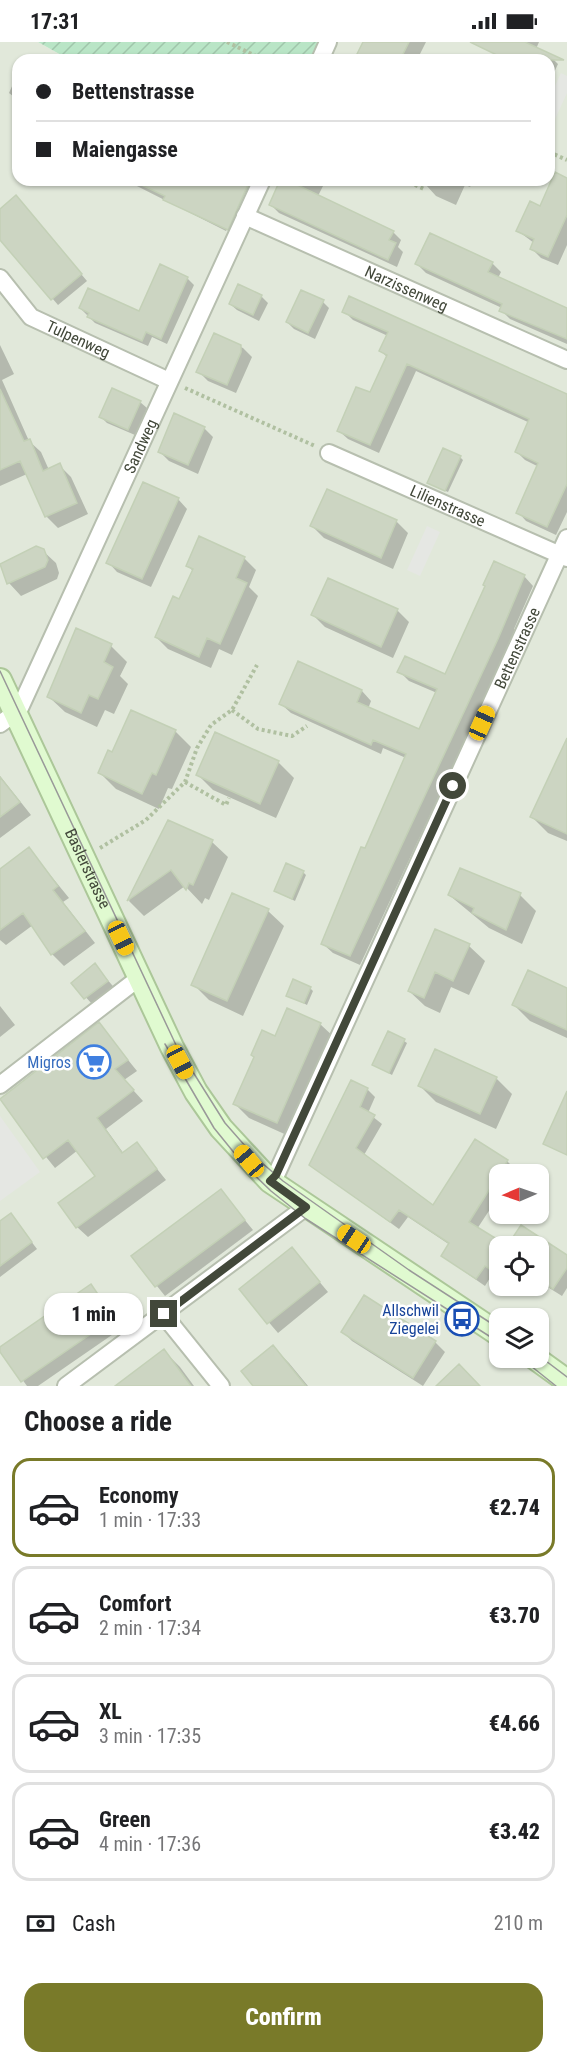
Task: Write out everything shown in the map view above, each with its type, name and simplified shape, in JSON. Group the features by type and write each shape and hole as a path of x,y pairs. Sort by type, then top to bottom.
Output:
{"main road":[{"name":"Baslerstrasse","path":"0,680 8,719 84,858 139,978 196,1092 228,1136 270,1181 489,1328"},
{"path":"536,1368 553,1386"},
{"path":"549,1368 567,1380"}],"street":[{"name":"Sandweg","path":"8,719 259,186"},
{"name":"Narzissenweg","path":"245,216 567,360"},
{"name":"Tulpenweg","path":"0,279 32,317 169,381"},
{"name":"Lilienstrasse","path":"329,453 563,556"},
{"name":"Bettenstrasse","path":"270,1181 276,1175 563,556 567,538"},
{"path":"0,1085 139,978"},
{"path":"66,1386 306,1207"},
{"path":"164,1314 221,1386"}],"path":[{"path":"227,42 252,54"},
{"path":"417,186 424,189"},
{"path":"169,381 329,453"},
{"path":"84,858 146,820 185,782 196,748 212,725 232,710 257,665"},
{"path":"232,710 258,729 292,736 307,726"},
{"path":"185,782 226,806 229,798"}],"shaded area":[{"path":"0,42 38,42 59,54 12,54 12,186 555,186 555,54 323,54 328,42 567,42 567,1386 0,1386"},
{"path":"561,73 567,76 567,93 555,119 555,86"},
{"path":"427,526 440,532 420,576 407,570"},
{"path":"0,1116 40,1172 0,1201"}],"green space":[{"path":"38,42 328,42 323,54 59,54"}],"building":[{"path":"363,42 409,42 403,54 357,54"},
{"path":"470,42 525,42 551,54 495,54"},
{"path":"555,172 567,178 567,215 548,257 530,249 534,239 516,231 530,201 540,206 549,186 555,186"},
{"path":"144,186 247,186 228,230 163,200 165,196"},
{"path":"277,186 300,186 394,231 389,240 396,243 388,260 269,205"},
{"path":"16,195 82,274 51,300 0,240 0,209"},
{"path":"430,233 493,262 488,272 567,308 567,339 499,311 502,304 415,264"},
{"path":"160,264 188,277 161,339 146,332 142,341 87,317 89,313 79,308 88,288 139,311"},
{"path":"238,284 262,295 253,315 229,304"},
{"path":"301,290 324,300 308,333 286,322"},
{"path":"349,296 567,394 567,484 547,527 516,513 538,463 515,452 529,419 490,401 407,364 370,445 337,431 356,387 370,392 387,355 379,351 388,332 342,312"},
{"path":"214,333 241,345 241,352 227,385 196,372"},
{"path":"112,388 141,401 128,430 99,417"},
{"path":"0,389 24,441 30,439 43,471 60,463 77,503 45,517 20,461 0,470"},
{"path":"174,413 205,427 188,465 158,452"},
{"path":"443,448 461,456 445,491 427,483"},
{"path":"143,482 179,498 142,579 106,563"},
{"path":"327,489 397,520 381,558 310,526"},
{"path":"199,536 245,557 236,578 247,583 220,644 207,638 199,657 155,637 173,596 179,599 193,569 186,566"},
{"path":"36,546 44,549 48,560 45,567 7,584 0,564"},
{"path":"494,561 525,575 498,639 350,956 321,944 361,847 365,848 406,754 373,740 371,745 279,704 298,661 362,690 357,702 419,729 437,689 397,672 405,656 445,674"},
{"path":"328,578 398,609 381,647 311,615"},
{"path":"76,628 112,644 104,662 113,667 98,699 89,695 81,713 47,697"},
{"path":"131,710 176,730 156,775 152,773 142,794 98,773 108,750 112,752"},
{"path":"215,732 279,761 260,804 196,775"},
{"path":"567,738 567,834 530,817"},
{"path":"0,777 20,802 0,817"},
{"path":"168,820 213,840 193,885 189,883 186,890 171,870 127,901"},
{"path":"29,847 58,886 53,890 85,931 51,955 23,913 0,930 0,869"},
{"path":"286,863 304,871 292,899 274,891"},
{"path":"460,868 521,893 506,930 472,913 474,908 448,895"},
{"path":"232,893 269,909 227,1001 191,985"},
{"path":"435,929 470,944 453,981 435,972 424,998 408,991"},
{"path":"95,963 108,981 84,999 71,983"},
{"path":"528,970 567,988 567,1030 512,1005"},
{"path":"293,979 311,987 304,1003 286,996"},
{"path":"287,1008 321,1023 277,1123 233,1104 254,1057 251,1055 262,1030 275,1036"},
{"path":"99,1022 128,1060 115,1069 134,1090 97,1118 122,1153 137,1142 157,1169 76,1228 58,1203 95,1176 68,1140 43,1159 0,1099"},
{"path":"388,1031 405,1039 389,1073 372,1065"},
{"path":"435,1049 497,1077 480,1114 418,1086"},
{"path":"351,1080 368,1088 360,1107 375,1115 356,1148 433,1205 475,1139 508,1160 505,1164 489,1164 489,1190 469,1222 492,1236 489,1236 489,1269 485,1266 476,1279 441,1256 449,1243 399,1210 390,1222 309,1165"},
{"path":"567,1091 567,1155 543,1144"},
{"path":"221,1189 245,1220 155,1287 131,1256"},
{"path":"11,1213 32,1242 0,1266 0,1221"},
{"path":"521,1225 538,1236 514,1236"},
{"path":"549,1243 567,1255 567,1268 553,1289 549,1287"},
{"path":"292,1247 320,1282 267,1324 239,1289"},
{"path":"91,1284 114,1318 21,1382 0,1352 0,1347"},
{"path":"364,1295 436,1341 413,1378 341,1332"},
{"path":"273,1345 306,1386 253,1386 241,1371"},
{"path":"164,1349 191,1386 115,1386"},
{"path":"459,1364 480,1386 436,1386"}],"tram line":[{"path":"0,671 176,1045 225,1123 254,1156 283,1181 409,1270 489,1322"},
{"path":"165,1044 214,1128 244,1165 271,1191 306,1219 489,1336"},
{"path":"549,1363 567,1377"},
{"path":"534,1368 556,1386"}],"place":[{"name":"Migros","path":"94,1062"},
{"name":"Allschwil Ziegelei","path":"462,1319"}],"route":[{"path":"164,1314 306,1207 270,1181 276,1175 453,786"}]}
